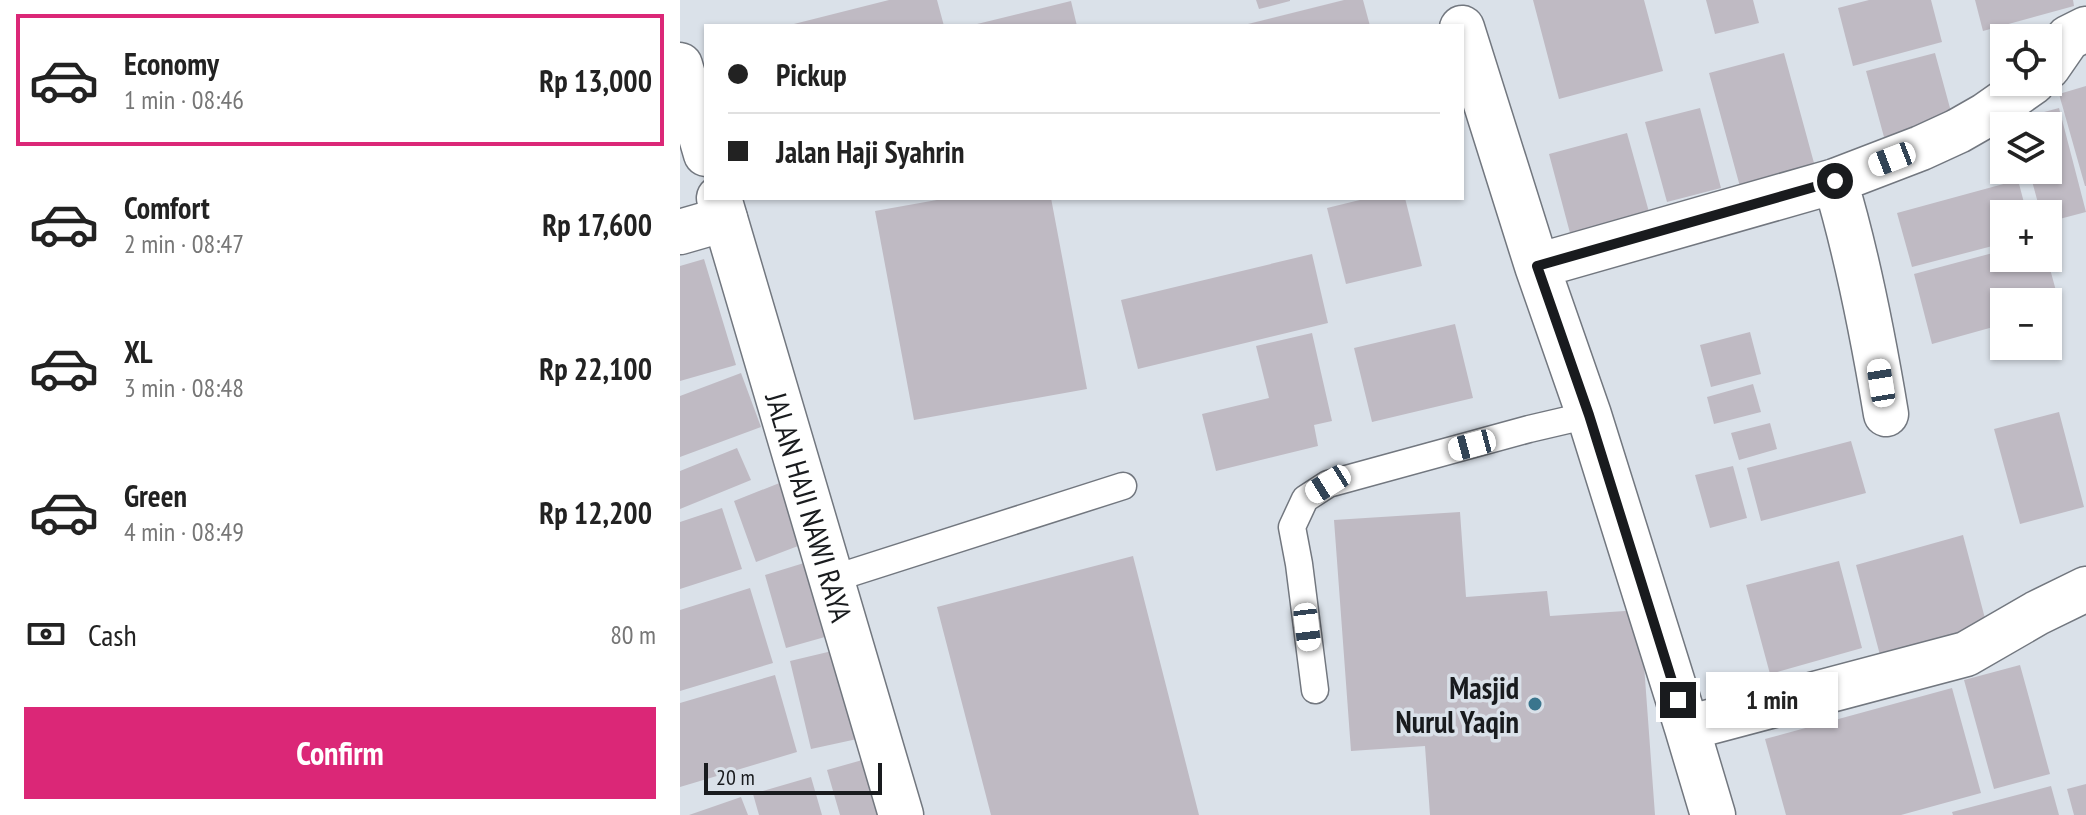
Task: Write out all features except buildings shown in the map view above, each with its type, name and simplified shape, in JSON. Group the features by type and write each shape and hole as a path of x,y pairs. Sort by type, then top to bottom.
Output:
{"street":[{"path":"1453,0 1461,24"},
{"path":"2062,47 2068,38 2086,29"},
{"path":"1464,33 1537,266 1589,415 1713,815"},
{"path":"680,65 704,147"},
{"path":"1537,266 1835,181 1958,131 2013,96"},
{"path":"1835,181 1876,353 1886,414"},
{"path":"680,232 722,208"},
{"name":"JALAN HAJI NAWI RAYA","path":"722,208 901,815"},
{"path":"1687,728 1966,654 2086,589"}],"lane":[{"path":"1315,690 1292,527 1305,499 1328,484 1589,415"},
{"path":"832,579 1123,486"}],"place":[{"name":"Masjid Nurul Yaqin","path":"1535,704"}],"route":[{"path":"1678,700 1589,415 1537,266 1835,181"}]}
